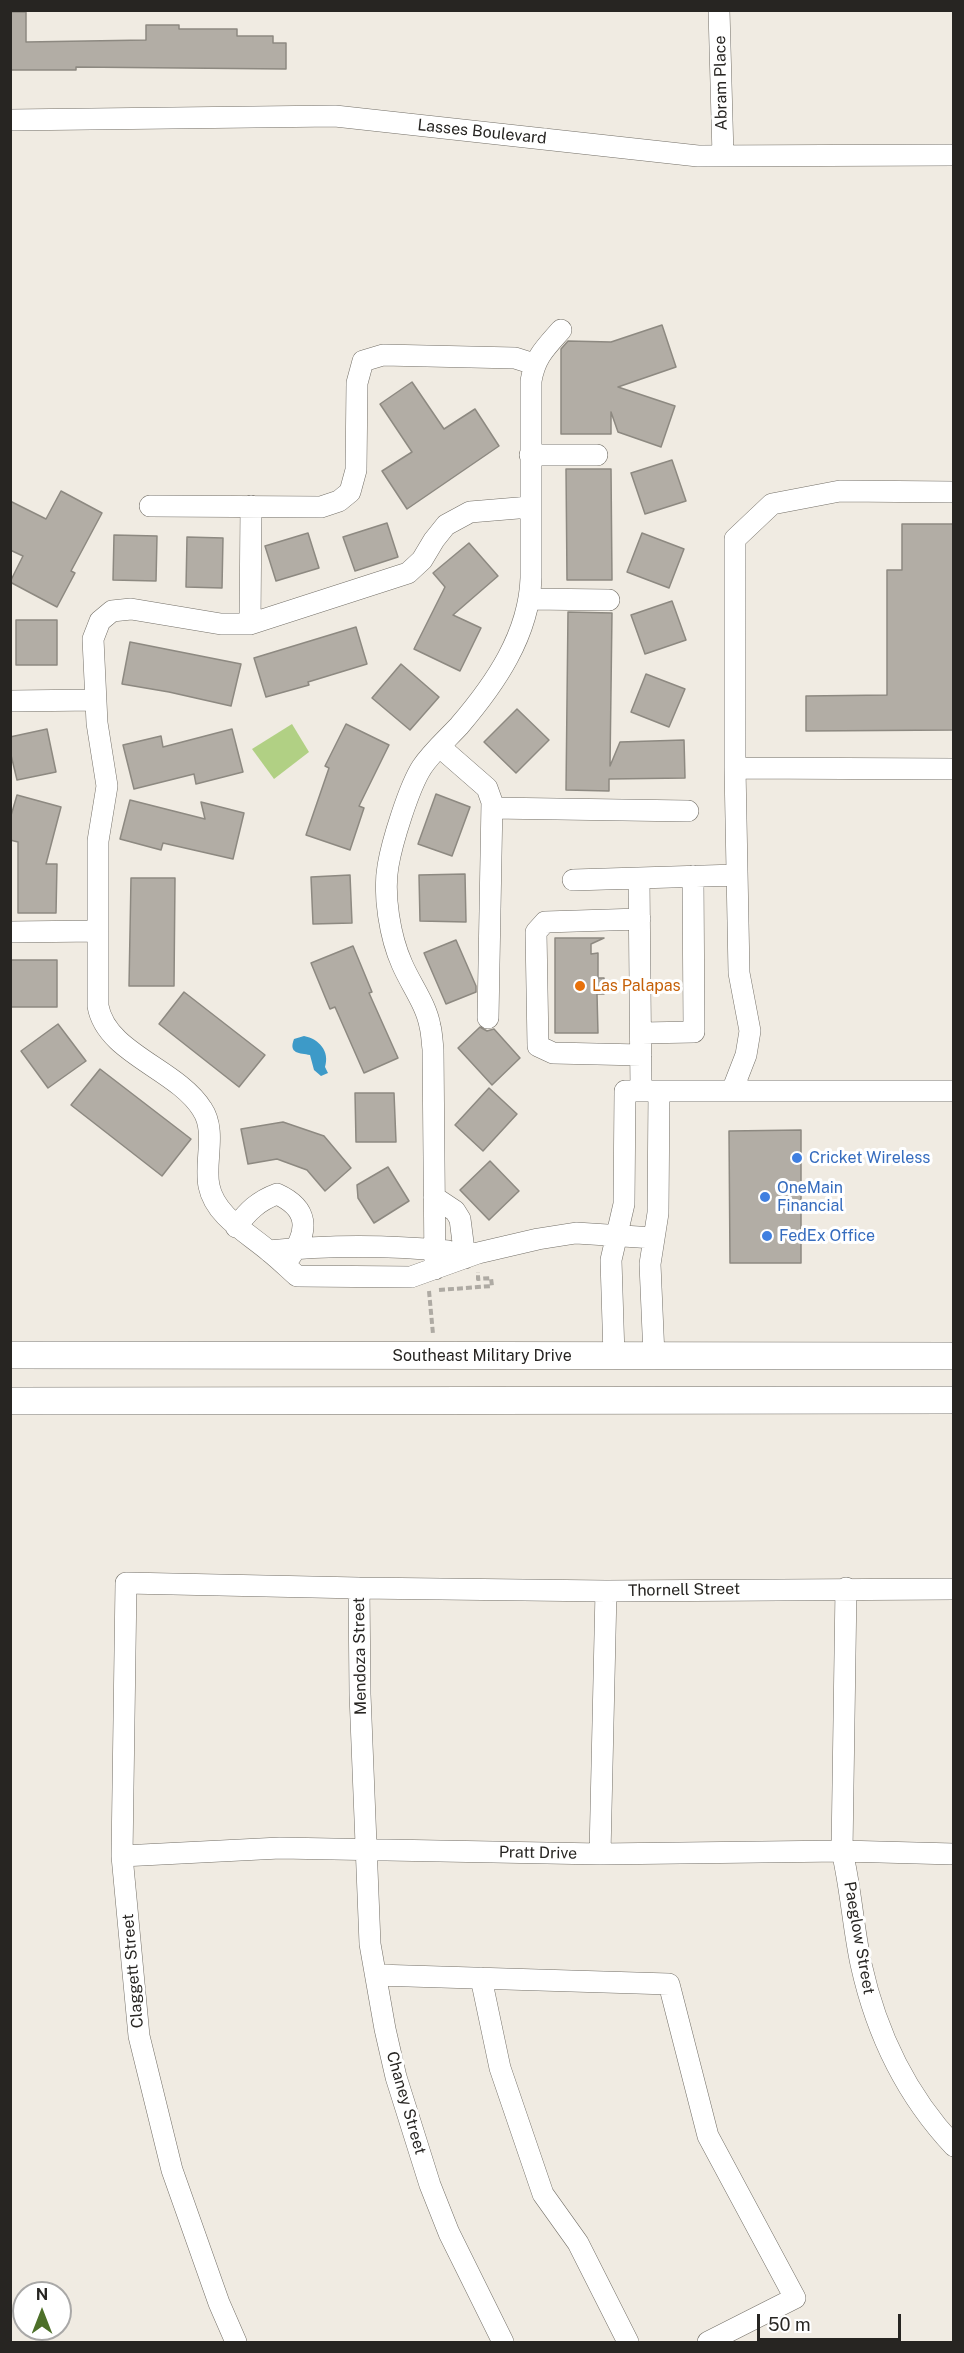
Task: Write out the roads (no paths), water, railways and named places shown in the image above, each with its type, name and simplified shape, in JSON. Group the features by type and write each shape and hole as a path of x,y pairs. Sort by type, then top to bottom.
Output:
{"main road":[{"name":"Southeast Military Drive","path":"10,1355 954,1356"},
{"path":"614,1356 614,1401"},
{"path":"654,1356 654,1401"},
{"path":"10,1401 954,1401"}],"street":[{"name":"Abram Place","path":"719,10 723,156"},
{"name":"Lasses Boulevard","path":"10,120 335,116 686,155 954,155"},
{"path":"434,1259 433,1049 430,1026 401,963 391,934 387,887 388,865 409,794 423,766 495,682 525,619 530,599 531,381 534,363 542,350 561,330"},
{"path":"150,506 321,507 339,501 350,492 357,470 357,383 363,361 383,355 514,358 534,363"},
{"path":"530,456 597,456"},
{"path":"732,1091 746,1055 750,1031 748,1008 739,973 735,768 735,539 772,504 840,491 954,492"},
{"path":"250,624 251,506"},
{"path":"434,1259 411,1277 297,1276 283,1255 236,1227 217,1204 209,1186 209,1141 204,1110 183,1088 110,1034 100,1018 98,1006 98,841 107,786 97,723 93,639 100,621 112,611 131,609 221,624 250,624 408,573 422,560 446,525 470,512 530,507"},
{"path":"530,599 609,600"},
{"path":"10,701 96,700"},
{"path":"440,747 487,788 492,808 488,1018"},
{"path":"735,768 954,769"},
{"path":"492,808 688,811"},
{"path":"573,880 737,875"},
{"path":"642,1033 694,1032 693,876"},
{"path":"639,878 641,1055 650,1091 658,1213 650,1264 654,1356"},
{"path":"640,919 544,922 536,932 538,1046 553,1053 641,1055"},
{"path":"10,932 98,931"},
{"path":"614,1356 611,1260 624,1204 625,1091 954,1091"},
{"path":"236,1227 247,1212 262,1200 277,1194 292,1201 301,1212 303,1231 283,1255"},
{"path":"434,1197 455,1211 469,1254"},
{"path":"283,1255 434,1259 576,1233 654,1238"},
{"name":"Mendoza Street","path":"126,1583 359,1588 360,1694 366,1849"},
{"name":"Claggett Street","path":"126,1583 122,1856 139,2036 172,2170 219,2303 236,2343"},
{"path":"359,1588 606,1590"},
{"name":"Paeglow Street","path":"846,1588 842,1851 860,1963 870,2002 884,2039 913,2094 954,2146"},
{"name":"Thornell Street","path":"600,1854 606,1590 954,1589"},
{"name":"Pratt Drive","path":"122,1856 280,1848 600,1854 842,1851 954,1854"},
{"name":"Chaney Street","path":"366,1849 370,1944 396,2077 430,2185 449,2233 503,2343"},
{"path":"376,1975 669,1984 708,2136 795,2298 708,2343"},
{"path":"481,1978 500,2068 543,2194 578,2243 628,2343"}],"water":[{"path":"304,1036 319,1043 325,1051 325,1067 328,1073 321,1076 314,1070 310,1055 294,1050 294,1039"}],"place":[{"name":"Las Palapas","path":"580,986"},
{"name":"Cricket Wireless","path":"797,1158"},
{"name":"OneMain Financial","path":"765,1197"},
{"name":"FedEx Office","path":"767,1236"}]}
